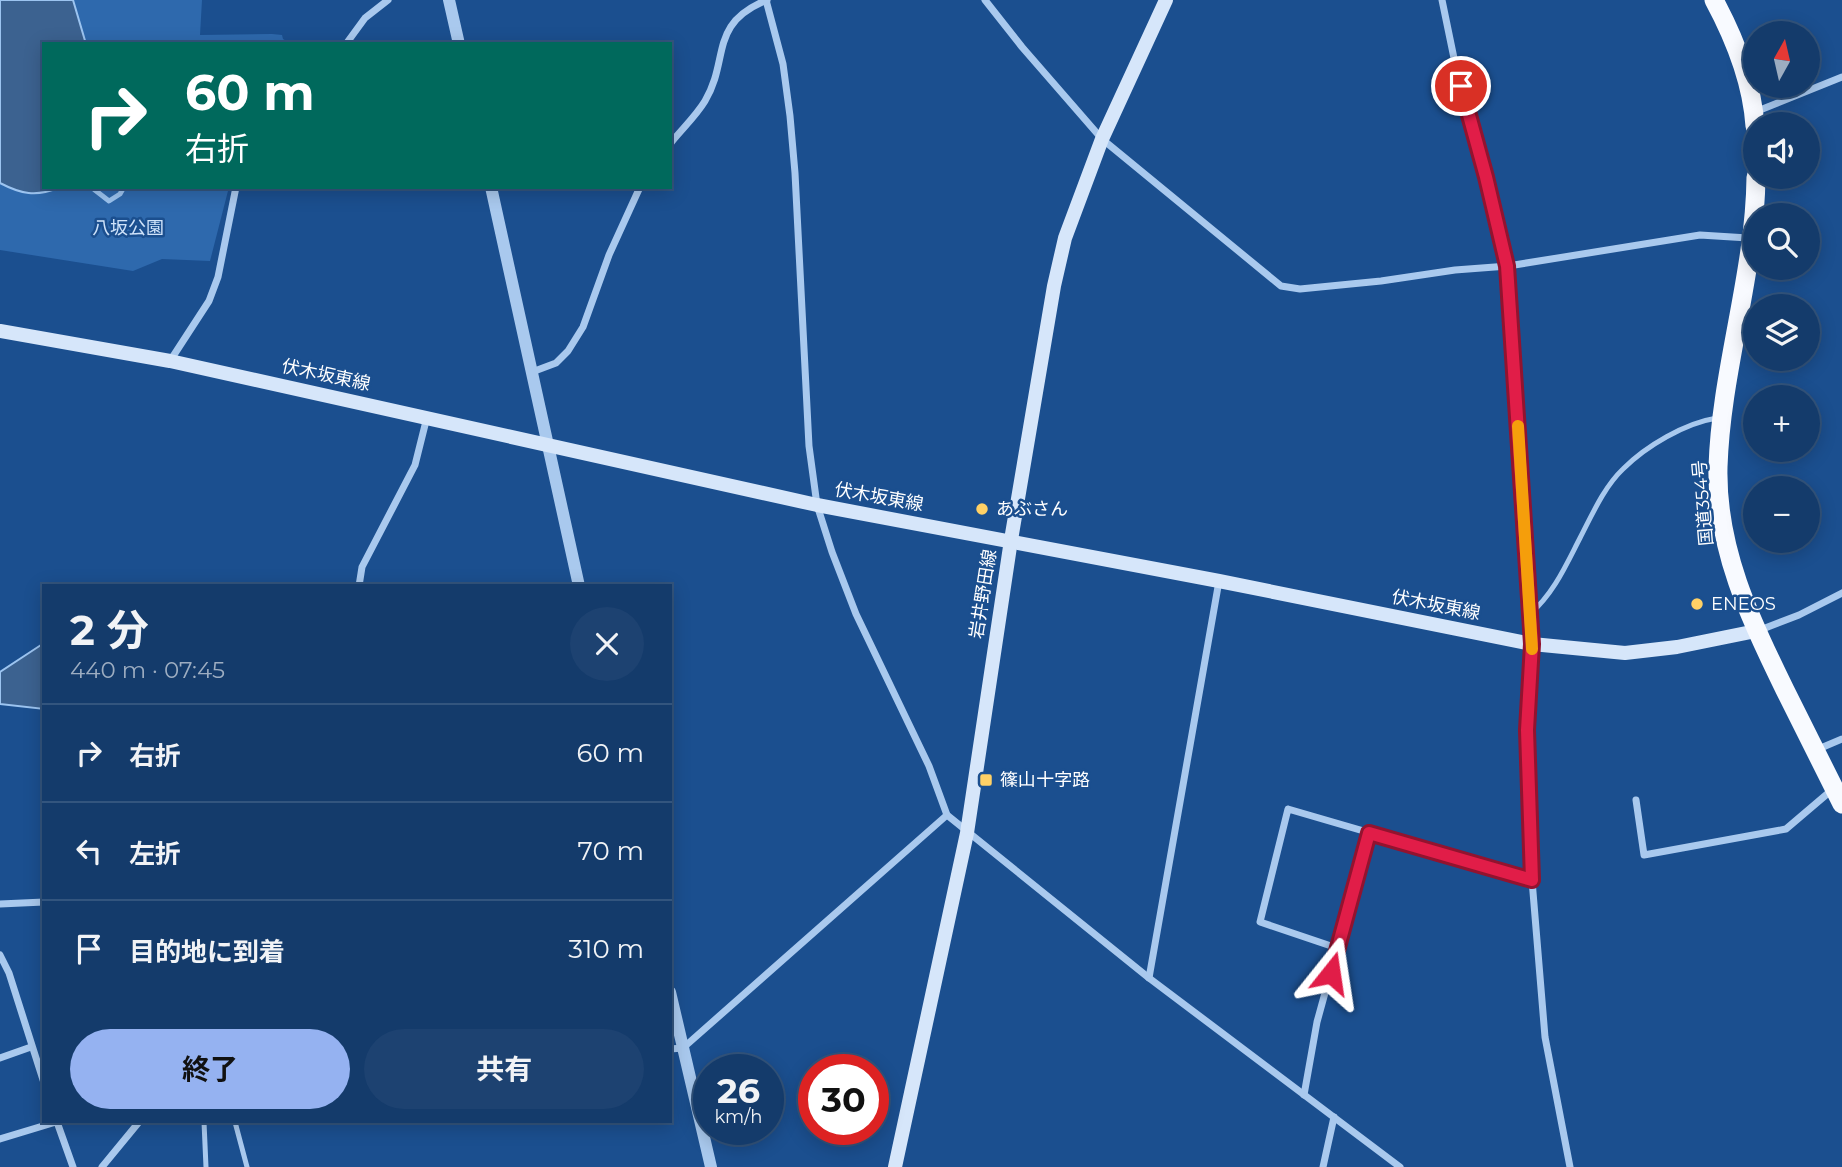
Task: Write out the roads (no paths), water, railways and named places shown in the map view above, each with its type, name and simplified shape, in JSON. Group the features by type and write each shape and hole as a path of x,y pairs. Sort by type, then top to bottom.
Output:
{"highway":[{"path":"1714,0 1741,58 1753,112"},
{"name":"国道354号","path":"1744,280 1723,416 1718,469 1721,519 1739,589 1756,631 1838,796"}],"main road":[{"name":"岩井野田線","path":"895,1167 967,833 1011,540 1054,286 1068,228 1102,139 1166,0"},
{"name":"伏木坂東線","path":"0,331 170,360 817,505 1219,580 1532,644 1625,653 1677,647 1756,631"}],"street":[{"path":"347,42 365,18 388,0"},
{"path":"449,0 459,42"},
{"path":"672,142 705,102 728,30 738,15 766,0 782,64 790,116 808,446 817,505 856,614 924,754 947,815 1149,978 1400,1167"},
{"path":"985,0 1102,139 1281,286 1323,288 1455,270 1507,266 1700,235 1743,238"},
{"path":"1442,0 1455,63 1507,266 1532,644 1527,730 1532,880 1545,1037 1570,1167"},
{"path":"1770,112 1842,77"},
{"path":"170,360 209,301 218,276 236,189"},
{"path":"491,189 579,584"},
{"path":"531,372 556,363 568,351 583,327 609,255 639,189"},
{"path":"359,584 362,567 415,465 427,416"},
{"path":"1149,978 1219,580"},
{"path":"1756,631 1799,615 1842,593"},
{"path":"1815,750 1842,739"},
{"path":"1636,800 1644,855 1786,829 1838,796"},
{"path":"1338,948 1260,922 1288,809 1532,880"},
{"path":"677,1049 947,815"},
{"path":"1304,1095 1317,1022 1369,833"},
{"path":"0,904 42,902"},
{"path":"0,955 9,974 42,1077"},
{"path":"0,978 9,974"},
{"path":"672,1008 677,1049 711,1167"},
{"path":"0,1058 31,1047"},
{"path":"1323,1167 1334,1117"},
{"path":"0,1139 54,1123"},
{"path":"57,1123 72,1167"},
{"path":"103,1167 138,1123"}],"lane":[{"path":"1530,614 1545,601 1603,496 1623,469 1661,440 1696,421 1723,416"},
{"path":"204,1123 206,1167"},
{"path":"235,1123 247,1167"}],"waterway":[{"path":"94,189 109,201 123,189"}],"place":[{"name":"あぶさん","path":"982,509"},
{"name":"ENEOS","path":"1697,604"},
{"name":"篠山十字路","path":"986,780"}],"park label":[{"name":"八坂公園","path":"128,228"}]}
